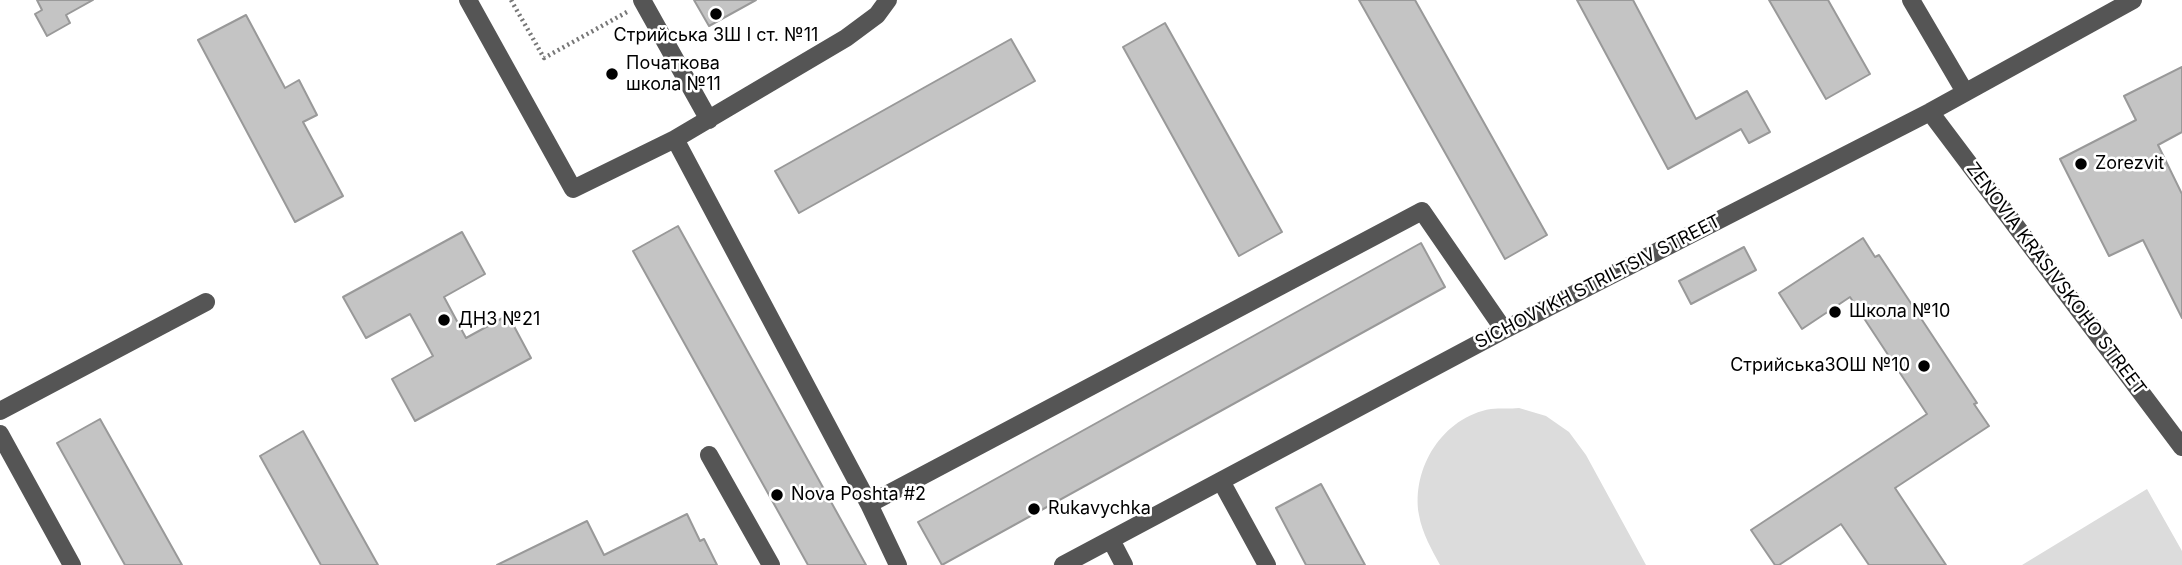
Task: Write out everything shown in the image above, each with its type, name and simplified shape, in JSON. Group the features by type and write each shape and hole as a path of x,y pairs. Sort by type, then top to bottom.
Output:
{"street":[{"path":"468,0 573,188 709,120 846,38 877,15 888,0"},
{"path":"1911,0 1965,92"},
{"name":"SICHOVYKH STRILTSIV STREET","path":"1063,565 1504,330 1930,111 2133,0"},
{"path":"642,1 709,120"},
{"name":"ZENOVIA KRASIVSKOHO STREET","path":"1930,111 2182,447"},
{"path":"675,139 869,504 898,565"},
{"path":"869,504 1422,211 1504,330"},
{"path":"0,411 206,302"},
{"path":"0,433 72,565"},
{"path":"709,455 771,565"},
{"path":"1222,481 1267,565"},
{"path":"1111,540 1124,565"}],"path":[{"path":"512,0 544,58 642,1"}],"shaded area":[{"path":"1519,408 1546,416 1569,432 1586,455 1646,565 1440,565 1420,522 1418,497 1420,480 1434,447 1458,422 1474,414 1491,409"},
{"path":"2147,489 2182,551 2182,565 2022,565"}],"building":[{"path":"37,0 93,0 66,15 70,23 47,36 35,14 42,10"},
{"name":"Стрийська ЗШ I ст. №11","path":"694,0 756,0 709,26"},
{"path":"1359,0 1415,0 1547,235 1505,259"},
{"path":"1577,0 1633,0 1696,119 1747,91 1770,132 1749,143 1741,129 1668,169"},
{"path":"1769,0 1828,0 1870,74 1826,99"},
{"path":"246,15 285,88 299,80 317,115 303,122 343,196 295,222 198,40"},
{"path":"1165,23 1282,232 1239,256 1123,47"},
{"path":"1011,39 1035,81 799,213 775,171"},
{"path":"2182,67 2182,132 2158,145 2182,194 2182,318 2143,240 2109,256 2060,159 2136,120 2124,96"},
{"path":"678,226 866,565 808,565 633,251"},
{"path":"462,232 485,274 444,297 466,338 508,315 531,358 415,421 392,379 433,356 410,314 366,338 343,297"},
{"name":"СтрийськаЗОШ №10","path":"1863,238 1875,257 1879,255 1977,403 1974,404 1989,426 1895,488 1946,565 1869,565 1841,524 1779,565 1775,565 1751,530 1927,414 1850,297 1802,329 1779,293"},
{"path":"1421,243 1445,287 942,565 918,522"},
{"path":"1744,247 1756,270 1691,304 1679,281"},
{"path":"100,419 182,565 125,565 57,443"},
{"path":"303,431 378,565 321,565 260,456"},
{"path":"1321,484 1365,565 1306,565 1276,508"},
{"path":"687,514 700,541 704,539 717,565 497,565 587,521 604,555"}],"place":[{"name":"Стрийська ЗШ I ст. №11","path":"716,14"},
{"name":"Початкова школа №11","path":"612,74"},
{"name":"Zorezvit","path":"2081,164"},
{"name":"Школа №10","path":"1835,312"},
{"name":"ДНЗ №21","path":"444,320"},
{"name":"СтрийськаЗОШ №10","path":"1924,366"},
{"name":"Nova Poshta #2","path":"777,495"},
{"name":"Rukavychka","path":"1034,509"}]}
